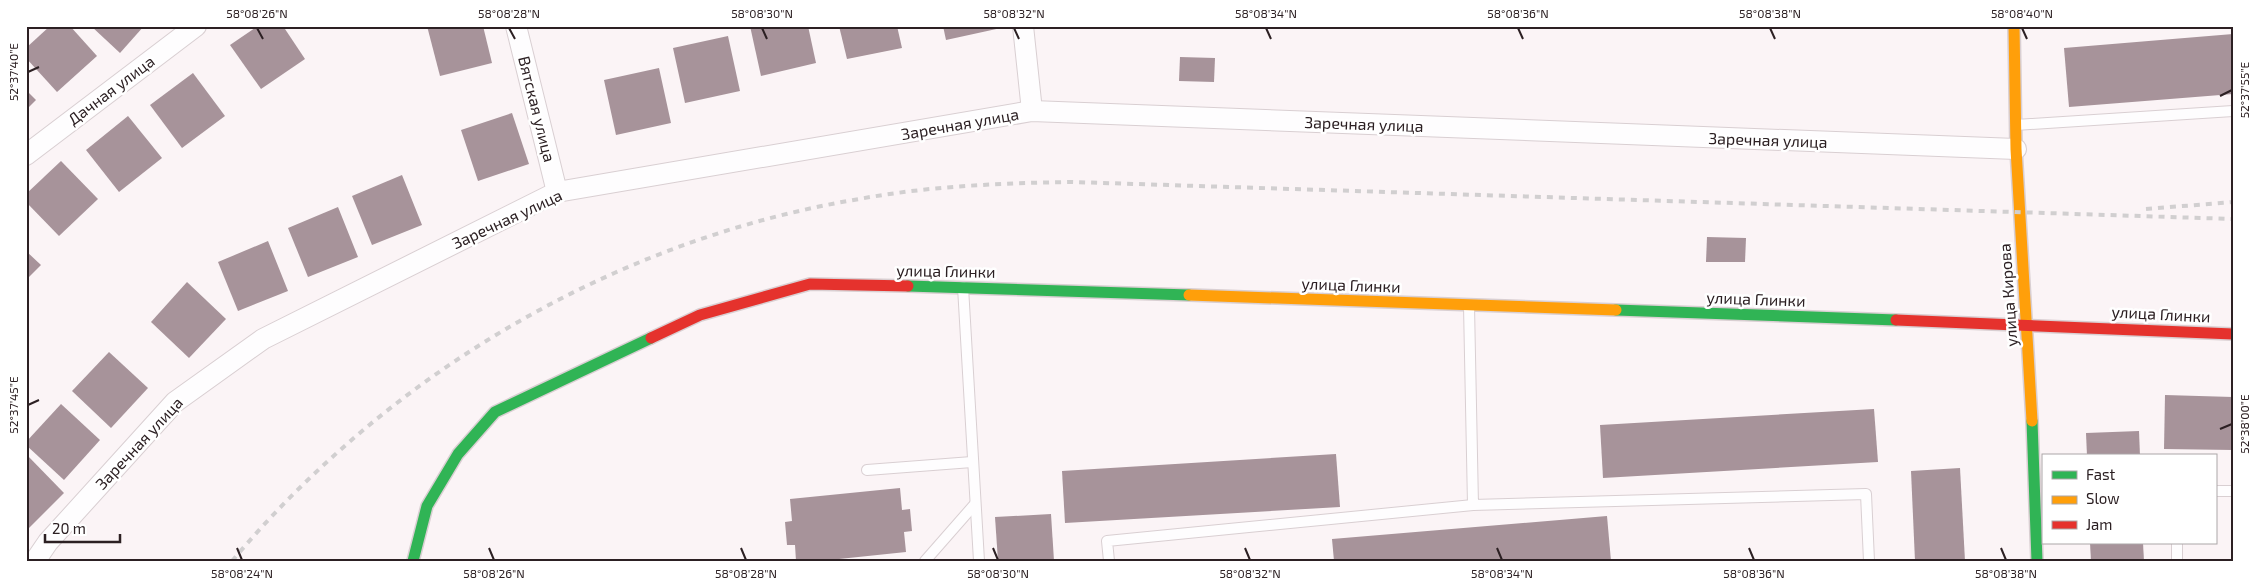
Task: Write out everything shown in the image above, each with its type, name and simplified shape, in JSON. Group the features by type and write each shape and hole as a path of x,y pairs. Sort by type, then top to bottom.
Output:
{"main road":[{"name":"улица Кирова","path":"2014,26 2016,149 2030,366 2037,561"},
{"name":"улица Глинки","path":"413,561 427,506 458,454 495,412 700,315 810,284 963,286 2026,324 2233,334"}],"street":[{"name":"Дачная улица","path":"26,155 196,26"},
{"name":"Вятская улица","path":"516,26 557,192"},
{"path":"1023,26 1032,111"},
{"name":"Заречная улица","path":"35,561 48,542 175,402 247,350 264,339 557,192 1032,111 2016,149"}],"lane":[{"path":"2015,125 2233,111"},
{"path":"963,286 979,561"},
{"path":"1469,305 1474,504"},
{"path":"867,470 972,462"},
{"path":"2216,491 2233,491"},
{"path":"1109,561 1107,542 1474,504 1866,494 1869,561"},
{"path":"925,561 975,504"},
{"path":"2177,544 2177,561"}],"building":[{"path":"50,26 70,26 97,56 57,92 26,58 26,48"},
{"path":"91,26 144,26 120,53"},
{"path":"258,26 283,26 305,59 261,89 230,45"},
{"path":"427,26 483,26 492,63 440,76"},
{"path":"750,26 808,26 816,63 761,76"},
{"path":"839,26 897,26 902,48 847,59"},
{"path":"943,26 1001,26 1001,28 946,40"},
{"path":"2233,34 2233,94 2069,107 2064,48"},
{"path":"728,36 740,91 685,103 673,48"},
{"path":"1180,57 1215,58 1214,82 1179,81"},
{"path":"659,68 671,123 616,135 604,80"},
{"path":"193,73 225,116 182,148 150,105"},
{"path":"26,90 36,100 26,110"},
{"path":"512,113 529,164 478,181 461,130"},
{"path":"128,116 162,158 119,192 86,150"},
{"path":"61,161 98,199 59,236 26,202 26,194"},
{"path":"402,175 422,225 372,245 352,196"},
{"path":"338,207 358,257 308,277 288,228"},
{"path":"1707,237 1746,238 1745,262 1706,262"},
{"path":"268,241 288,291 238,311 218,262"},
{"path":"26,251 41,265 26,280"},
{"path":"187,282 226,319 189,358 151,322"},
{"path":"109,352 148,388 111,428 72,391"},
{"path":"2165,395 2233,397 2233,450 2164,449"},
{"path":"61,404 100,440 64,480 26,445 26,442"},
{"path":"1874,409 1878,462 1603,478 1600,425"},
{"path":"2139,431 2140,454 2087,454 2086,433"},
{"path":"26,454 64,493 26,531"},
{"path":"1336,454 1340,507 1065,523 1062,471"},
{"path":"1960,468 1965,561 1915,561 1911,471"},
{"path":"900,488 902,510 910,509 912,531 904,532 906,552 820,561 796,561 795,545 787,545 785,522 792,521 790,499"},
{"path":"1051,514 1054,561 998,561 995,517"},
{"path":"1607,516 1611,561 1334,561 1332,539"},
{"path":"2090,544 2143,544 2144,561 2091,561"}],"railway":[{"path":"232,561 295,493 363,430 436,374 514,324 595,282 680,246 769,219 859,199 912,191 966,186 1073,182 2233,219"},
{"path":"2146,209 2233,202"}],"traffic: fast":[{"path":"908,286 1189,295"},
{"path":"1616,310 1896,320"},
{"path":"413,561 427,506 458,454 495,412 651,338"},
{"path":"2032,421 2037,561"}],"traffic: slow":[{"path":"2014,26 2016,149 2032,421"},
{"path":"1189,295 1616,310"}],"traffic: jam":[{"path":"651,338 700,315 810,284 908,286"},
{"path":"1896,320 2233,334"}]}
